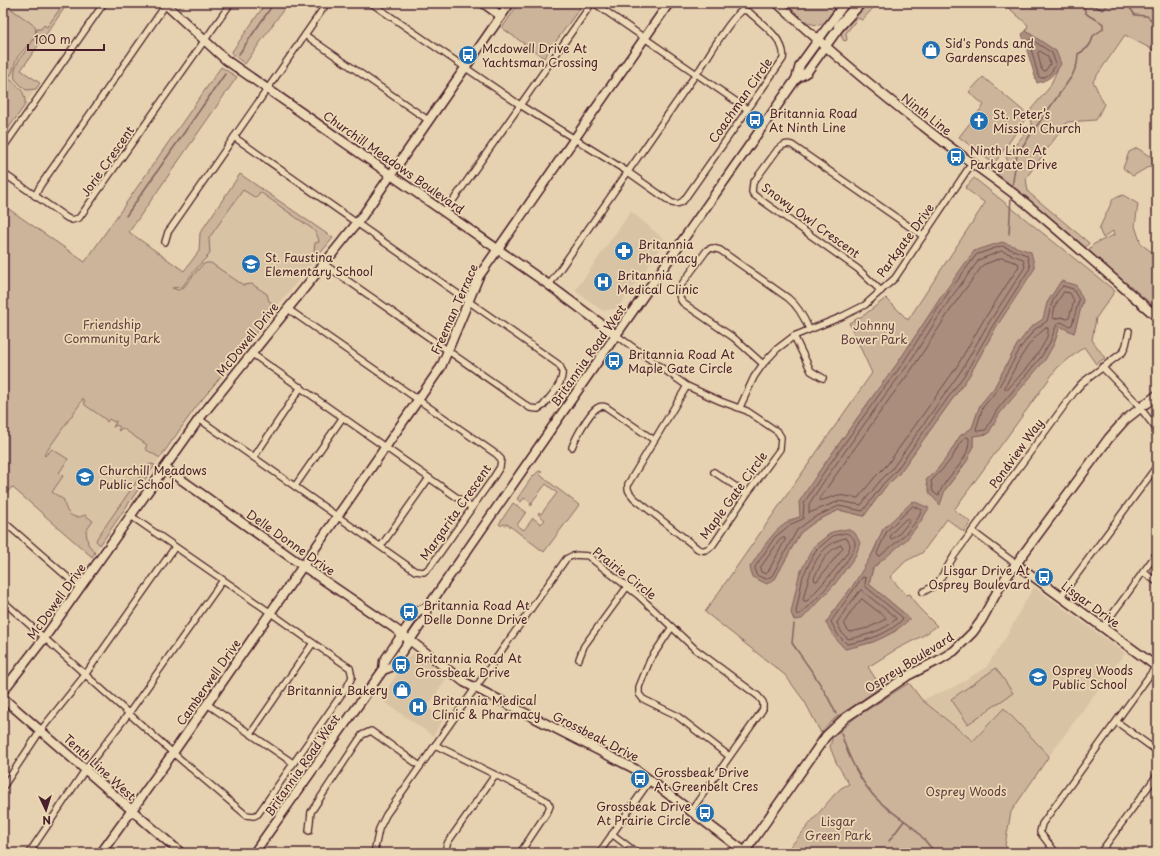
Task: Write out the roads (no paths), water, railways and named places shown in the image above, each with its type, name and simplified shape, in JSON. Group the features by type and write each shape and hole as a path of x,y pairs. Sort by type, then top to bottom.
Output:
{"highway":[{"path":"839,26 860,3"}],"street":[{"path":"3,148 104,3"},
{"path":"205,41 231,3"},
{"path":"165,242 168,232 328,3"},
{"path":"371,3 520,105 628,172"},
{"path":"483,3 501,16"},
{"name":"McDowell Drive","path":"3,691 45,638 199,419 357,224 510,3"},
{"path":"445,212 593,3 747,109"},
{"name":"Freeman Terrace","path":"303,566 441,367 479,276 669,3"},
{"name":"Ninth Line","path":"777,3 825,46 918,122 1021,200 1065,236 1157,317"},
{"name":"Britannia Road West","path":"383,670 391,667 426,617 428,607 616,335 796,79 800,65 845,3"},
{"name":"Britannia Road West","path":"796,79 807,72 856,3"},
{"path":"35,196 40,186 165,4"},
{"name":"Churchill Meadows Boulevard","path":"165,4 226,60 549,285 616,335"},
{"name":"Coachman Circle","path":"549,285 739,12 744,10 749,12 775,36 784,53 783,59 680,203 672,203 628,172"},
{"path":"305,35 428,120"},
{"name":"Jorie Crescent","path":"3,173 67,218 72,220 79,218 205,41"},
{"path":"234,137 558,364 562,367 563,372 561,380 543,406 534,409 530,408 324,264"},
{"name":"Snowy Owl Crescent","path":"881,291 858,269 754,196 752,192 753,183 778,149 782,145 792,145 923,236"},
{"name":"Parkgate Drive","path":"740,407 746,391 763,364 777,349 794,336 854,312 865,305 894,278 972,163"},
{"path":"763,364 734,338 683,303 678,296 682,284 707,250 712,248 720,250 788,298 800,311 809,329"},
{"path":"288,309 419,400"},
{"name":"Pondview Way","path":"923,592 937,584 954,556 1074,391 1082,383 1123,352 1129,331"},
{"name":"Maple Gate Circle","path":"616,335 687,386 720,401 740,407 778,432 782,437 780,449 747,494 713,546 708,550 702,551 629,493 627,488 687,386"},
{"path":"794,336 811,371 823,378"},
{"path":"251,353 472,508"},
{"path":"1102,368 1140,408 1157,430"},
{"path":"254,456 301,387"},
{"name":"Osprey Boulevard","path":"744,852 829,733 845,718 909,675 944,657 959,646 978,626 997,592 1016,564 1113,433 1125,420 1157,395"},
{"name":"Margarita Crescent","path":"338,516 416,571 424,572 430,567 472,508 500,467 501,459 419,400"},
{"path":"572,447 578,432 596,408 602,406 606,407 654,440"},
{"path":"295,486 343,417"},
{"path":"199,419 338,516"},
{"path":"1061,596 1157,466"},
{"name":"Delle Donne Drive","path":"165,468 410,640"},
{"path":"714,472 747,494"},
{"path":"381,546 429,478"},
{"path":"3,601 246,815 250,817 258,814 348,685 352,677 350,668 313,644 271,612 131,516"},
{"path":"3,521 80,588"},
{"name":"Lisgar Drive","path":"972,531 1157,666"},
{"path":"3,787 41,730 85,674 175,547"},
{"path":"1103,627 1157,553"},
{"name":"Prairie Circle","path":"374,853 377,834 383,819 566,559 569,556 578,554 588,556 627,586 695,649 758,696 763,702 763,709 759,716 691,810"},
{"name":"Camberwell Drive","path":"101,853 303,566"},
{"path":"1144,572 1157,582"},
{"path":"29,853 85,770 129,713 223,580"},
{"path":"579,659 584,646 627,586"},
{"name":"Britannia Road West","path":"254,853 383,670 384,661 418,611 428,607"},
{"path":"672,627 650,660 639,687 639,694 643,699 676,715 729,756"},
{"name":"Grossbeak Drive","path":"410,640 458,677 475,688 626,764 651,779 744,852"},
{"path":"251,733 313,644"},
{"path":"1056,853 1042,835 1040,828 1042,824 1157,666"},
{"name":"Tenth Line West","path":"3,698 181,853"},
{"path":"207,704 293,763"},
{"path":"1117,722 1157,752"},
{"path":"309,830 311,812 362,735 371,731 420,766"},
{"path":"435,745 547,801 550,806 548,811 520,853"},
{"path":"444,853 448,842 495,775"},
{"path":"1100,853 1157,775"},
{"path":"599,853 651,779"},
{"path":"612,834 637,853"}],"water":[{"path":"1026,31 1056,51 1061,64 1051,76 1037,83 1022,34"},
{"path":"1002,242 1031,252 1035,268 995,329 969,376 898,475 886,486 864,516 839,510 816,521 800,533 775,579 767,584 752,577 750,567 760,552 777,531 791,520 800,517 799,502 818,473 897,364 943,294 974,251"},
{"path":"1061,281 1076,285 1083,300 1074,333 1060,326 1054,344 1045,360 1000,413 988,434 973,436 973,448 967,461 945,490 940,505 930,494 926,480 936,471 948,456 960,436 972,428 980,405 994,388 1017,345 1031,327 1043,319 1047,303"},
{"path":"913,501 929,508 919,524 906,540 873,568 869,584 910,619 887,636 864,645 845,649 835,638 826,623 852,587 874,551 883,529"},
{"path":"847,529 855,533 860,543 856,555 835,584 802,619 794,620 791,613 799,575 813,547 832,532"}],"waterway":[{"path":"239,54 274,3"},
{"path":"1012,188 1017,154 1072,76 1077,64 1078,54 1088,47 1093,36 1103,29 1103,24 1085,12 1085,4 1090,4 1103,10 1106,6 1105,3"},
{"path":"1122,3 1128,5 1135,15 1147,16 1157,25"},
{"path":"126,216 225,74"},
{"path":"1009,234 1011,196"},
{"path":"794,624 792,643 821,686 836,714"},
{"path":"841,733 854,766 873,795 886,807 913,827 936,853"},
{"path":"889,841 904,821"}],"place":[{"name":"Sid's Ponds and Gardenscapes","path":"931,50"},
{"name":"Mcdowell Drive At Yachtsman Crossing","path":"468,55"},
{"name":"Britannia Road At Ninth Line","path":"755,120"},
{"name":"St. Peter’s Mission Church","path":"979,121"},
{"name":"Ninth Line At Parkgate Drive","path":"956,157"},
{"name":"Britannia Pharmacy","path":"624,251"},
{"name":"St. Faustina Elementary School","path":"251,264"},
{"name":"Britannia Medical Clinic","path":"603,282"},
{"name":"Britannia Road At Maple Gate Circle","path":"614,361"},
{"name":"Churchill Meadows Public School","path":"85,477"},
{"name":"Lisgar Drive At Osprey Boulevard","path":"1044,577"},
{"name":"Britannia Road At Delle Donne Drive","path":"409,612"},
{"name":"Britannia Road At Grossbeak Drive","path":"401,665"},
{"name":"Osprey Woods Public School","path":"1038,677"},
{"name":"Britannia Bakery","path":"402,690"},
{"name":"Britannia Medical Clinic & Pharmacy","path":"418,707"},
{"name":"Grossbeak Drive At Greenbelt Cres","path":"640,779"},
{"name":"Grossbeak Drive At Prairie Circle","path":"705,813"}],"park label":[{"name":"Friendship Community Park","path":"112,331"},
{"name":"Johnny Bower Park","path":"874,332"},
{"name":"Osprey Woods","path":"966,791"},
{"name":"Lisgar Green Park","path":"838,828"}]}
